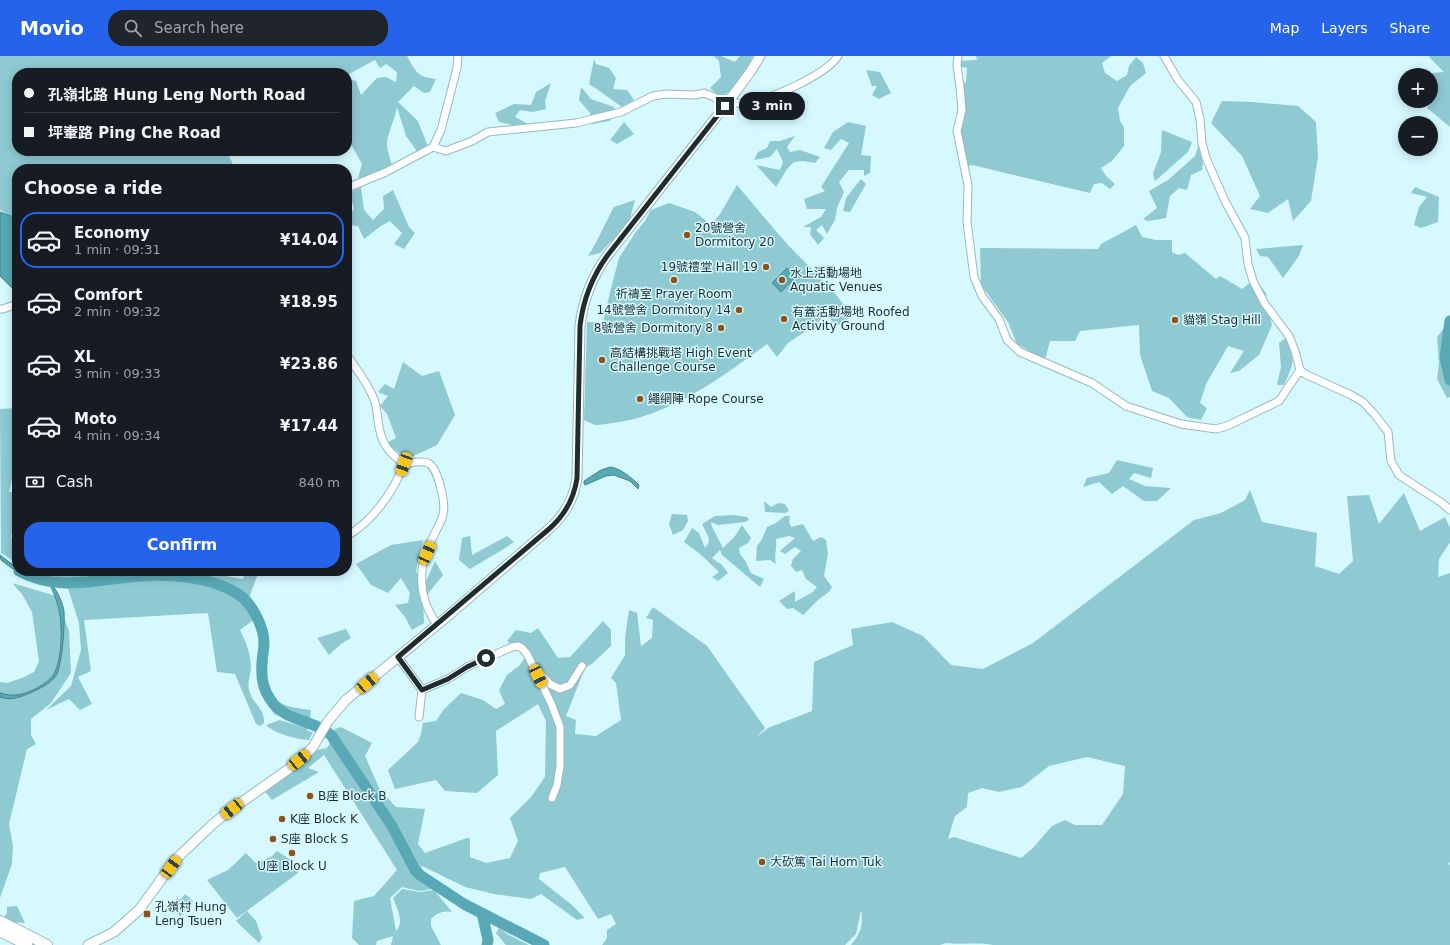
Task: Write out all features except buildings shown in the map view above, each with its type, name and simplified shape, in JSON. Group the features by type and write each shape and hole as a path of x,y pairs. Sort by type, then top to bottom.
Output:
{"main road":[{"path":"0,921 47,945"},
{"path":"0,931 27,945"}],"street":[{"path":"352,186 386,172 433,146 441,130 457,68 458,56"},
{"path":"102,945 111,934 139,910 176,859 194,842 232,809 290,768 308,752 317,742 328,721 346,700 437,625 561,517 574,493 577,478 580,326 590,286 607,256 727,104 760,56"},
{"path":"433,146 446,151 472,141 488,132 576,124 621,112 653,96 666,94 704,94 727,104 748,103 788,90 834,62 838,56"},
{"path":"958,56 957,65 962,110 957,131 968,185 967,222 974,277 982,296 999,319 1007,340 1020,352 1092,383 1126,406 1180,424 1216,429 1227,426 1279,401 1300,370"},
{"path":"1164,56 1178,80 1196,102 1200,119 1202,143 1206,158 1225,201 1245,238 1248,264 1253,281 1265,304 1289,336 1295,350 1300,370 1305,374 1363,402 1375,414 1388,432 1391,461 1399,475 1442,503 1450,510"},
{"path":"0,309 12,306"},
{"path":"352,362 373,397 377,407 381,438 384,446 404,464 423,461 430,463 437,476 444,513 422,569 421,590 428,611 437,625"},
{"path":"352,532 367,522 393,489 404,464"},
{"path":"422,690 448,679 467,667 512,647 518,646 524,650 532,664 560,727 560,766 557,785 552,798"},
{"path":"398,657 422,690 419,717"},
{"path":"532,664 550,684 560,689 570,685 582,666"},
{"path":"88,945 111,934"}],"shaded area":[{"path":"0,56 407,56 418,73 425,77 436,79 430,92 424,93 414,86 398,102 418,121 429,149 419,154 406,136 397,107 387,143 388,153 393,168 369,179 358,178 362,164 352,146 352,80 356,81 361,95 377,78 386,77 396,82 397,72 386,64 380,68 375,60 352,72 352,68 12,68 12,156 229,156 232,164 12,164 12,217 0,210"},
{"path":"714,56 721,56 735,62 740,56 753,56 740,83 721,98 710,88 721,77 719,61"},
{"path":"976,56 1111,56 1102,63 1105,73 1117,81 1127,75 1129,66 1136,57 1143,63 1146,73 1130,86 1118,108 1120,121 1124,127 1124,146 1112,161 1101,168 1106,176 1115,184 1110,189 1102,183 1094,184 1090,193 972,165 964,167 958,137 960,87 966,82 967,68 958,66 959,61 977,60"},
{"path":"1450,56 1450,127 1427,108 1438,108 1438,73 1444,72 1429,57"},
{"path":"594,59 596,64 609,68 616,78 613,89 627,90 634,100 622,107 589,84"},
{"path":"866,70 880,72 891,93 879,99 872,95 877,86 872,86"},
{"path":"551,83 545,101 546,109 532,112 520,110 515,117 528,124 513,125 499,122 495,113 514,104 531,105 536,92"},
{"path":"581,87 591,99 614,107 615,117 609,121 592,124 590,113 579,100"},
{"path":"1222,101 1298,106 1316,122 1318,157 1311,201 1293,221 1288,199 1268,213 1250,209 1260,196 1242,156 1211,123"},
{"path":"624,122 634,134 617,144 610,140"},
{"path":"848,122 866,126 861,155 871,156 870,173 864,176 864,170 849,170 839,182 844,192 837,208 835,220 827,234 822,225 816,230 824,238 818,245 810,234 811,227 803,227 821,217 826,209 807,209 804,199 825,191 821,187 849,143 841,139 831,150 824,148 833,132"},
{"path":"1162,130 1192,142 1188,152 1155,181 1153,174 1161,152"},
{"path":"795,136 787,147 790,152 800,150 820,157 815,163 803,161 794,162 787,169 776,187 756,165 780,170 783,162 777,149 770,157 754,160 758,152 767,148 770,141 780,141"},
{"path":"1198,146 1203,163 1202,170 1191,175 1187,190 1179,188 1170,196 1166,218 1148,221 1143,219 1157,208 1149,191 1168,180 1195,156"},
{"path":"861,179 866,184 850,212 843,211 846,198"},
{"path":"737,185 789,246 831,289 852,317 838,325 835,324 826,314 815,325 788,343 777,357 767,344 707,386 659,411 631,420 599,425 595,425 584,420 587,322 603,323 619,258 635,233 645,221 651,210 669,203 695,212 709,223 713,223"},
{"path":"361,187 364,210 373,220 384,209 383,196 393,190 409,227 415,233 404,249 394,244 402,233 390,221 364,239 358,226 352,225 352,212 354,208 352,202 352,192"},
{"path":"1415,187 1439,197 1438,222 1421,228 1414,225 1419,207 1427,197 1411,193"},
{"path":"635,200 629,222 600,253 588,256 614,207"},
{"path":"0,212 12,217 12,288 0,276"},
{"path":"1136,225 1142,237 1156,240 1172,240 1172,252 1178,255 1185,253 1216,279 1220,276 1242,289 1255,279 1266,293 1267,305 1272,325 1259,355 1239,371 1230,373 1244,351 1228,346 1206,384 1200,403 1207,408 1201,420 1187,417 1169,398 1152,391 1140,355 1139,325 1080,331 1075,341 1050,341 1045,360 1017,344 1008,322 981,285 980,248 1098,249 1101,244"},
{"path":"1303,245 1299,256 1283,278 1268,257 1260,256 1256,249"},
{"path":"787,268 796,277 781,292 772,283"},
{"path":"1450,320 1450,397 1447,398 1437,379 1439,363 1437,337"},
{"path":"1284,339 1288,340 1292,354 1292,367 1284,385 1277,385 1281,367 1279,343"},
{"path":"403,362 422,376 439,371 455,415 437,445 407,459 386,443 396,438 387,414 380,406 388,396 378,392 385,384 394,389"},
{"path":"12,408 12,479 9,492 12,492 12,560 1,553 0,409"},
{"path":"1117,460 1153,468 1151,478 1134,473 1129,479 1145,486 1171,488 1157,501 1144,501 1123,486 1112,494 1099,482 1083,487 1087,478 1109,473"},
{"path":"610,467 618,469 629,476 639,485 638,489 630,481 614,475 606,476 585,485 584,481 601,470"},
{"path":"1250,490 1262,522 1317,533 1315,566 1339,574 1353,561 1347,496 1369,495 1379,524 1404,493 1420,531 1445,517 1450,528 1450,542 1439,559 1438,577 1450,573 1450,862 1448,864 1450,865 1450,945 993,945 946,943 940,945 851,945 857,937 862,925 861,910 856,934 845,945 602,945 607,938 607,930 616,924 611,914 598,919 565,867 540,873 539,879 572,905 585,918 577,920 541,894 531,899 494,894 465,887 422,866 418,875 433,889 419,891 402,887 390,898 396,931 399,927 400,920 393,898 402,889 419,892 434,890 452,912 440,912 431,919 431,926 441,945 391,945 393,936 377,941 376,945 359,945 352,938 354,901 374,896 397,870 324,755 308,768 319,772 272,800 260,786 308,752 327,748 335,729 341,727 372,743 365,756 380,790 396,807 425,809 418,844 425,853 470,838 470,857 486,863 510,858 518,841 510,818 531,797 545,777 546,721 538,704 496,731 498,775 477,793 445,791 436,780 395,789 388,770 418,742 423,723 436,721 444,709 461,693 483,700 496,709 505,704 499,690 507,675 520,665 527,654 507,641 516,630 531,633 538,628 558,658 570,657 603,621 611,630 611,646 593,663 585,668 566,716 576,720 575,734 596,736 621,720 616,683 611,678 625,655 625,638 629,610 637,613 641,646 652,638 653,620 646,618 653,607 707,646 765,728 756,738 768,728 812,711 814,662 853,645 851,629 892,622 923,636 951,665 983,669 1033,643 1194,520 1221,513 1245,500","holes":["1087,757 1125,766 1123,794 1102,825 1075,825 1065,820 1052,826 1033,848 1021,858 954,837 948,839 955,816 967,807 968,793 982,788 999,792 1022,787 1049,766"]},
{"path":"764,501 771,507 778,503 785,504 789,511 785,513 765,512"},
{"path":"672,514 687,515 688,521 683,530 673,535 669,524"},
{"path":"733,515 747,517 749,520 745,522 718,525 711,522 712,527 723,548 735,536 742,525 751,538 748,543 739,548 740,554 751,573 764,579 760,587 722,555 720,550 712,558 722,565 728,573 718,581 712,577 719,572 700,554 684,542 692,528 699,533 705,548 709,542 708,536 702,524 715,516"},
{"path":"785,516 790,516 789,522 791,527 803,524 813,541 821,537 826,540 828,554 824,576 832,587 829,592 818,600 803,615 793,608 787,609 779,601 795,591 795,602 813,592 817,587 806,579 802,570 796,572 791,566 793,559 801,551 795,547 785,554 780,551 795,538 789,536 776,539 776,564 770,560 756,561 757,546 767,527 776,523"},
{"path":"470,536 472,555 507,536 514,542 470,569 459,560 462,538"},
{"path":"423,540 416,572 426,581 435,561 443,575 423,600 424,623 412,630 405,617 395,605 408,603 410,593 401,578 388,593 371,585 356,564 391,545"},
{"path":"0,555 12,564 12,569 11,568 1,560"},
{"path":"26,576 35,576 58,582 51,583 59,597 64,612 60,664 56,676 41,688 12,699 4,698 0,697 0,693 17,695 33,690 47,682 55,672 58,664 61,644 61,623 57,603 49,583 43,583"},
{"path":"52,576 86,576 80,578 66,579"},
{"path":"142,576 165,576 210,582 228,588 236,593 250,608 256,618 240,630 247,647 251,666 249,690 263,714 264,723 260,726 256,724 235,674 217,672 208,613 84,620 91,671 78,677 92,704 80,710 69,699 46,710 71,686 81,650 79,623 66,582 82,583"},
{"path":"199,576 225,576 243,579 244,576 257,576 249,598 231,584"},
{"path":"12,583 56,596 69,631 71,673 51,703 31,719 31,735 36,744 27,749 9,824 13,846 12,864 0,898 0,682 7,683 34,672 39,661 32,612 22,594"},
{"path":"346,629 351,638 341,644 329,655 317,638"},
{"path":"262,655 268,656 267,680 273,697 284,705 311,710 310,720 295,717 289,720 274,714 267,702 261,685 259,669"},
{"path":"280,720 307,728 308,731 313,732 309,740 286,736 266,725"},
{"path":"277,851 291,860 298,873 237,918 207,880 228,870 246,853 256,863 271,857"},
{"path":"185,894 193,901 180,917 172,904 177,898 180,900"},
{"path":"17,906 25,923 1,921 7,913 7,907"},
{"path":"247,911 256,921 262,938 259,943 236,921"},
{"path":"499,928 529,945 506,945 496,933"}],"waterway":[{"path":"1450,321 1445,357 1450,380"},
{"path":"31,576 46,581 60,583 87,582 142,576"},
{"path":"171,576 199,579 213,583 238,594 248,603 262,630 264,643 262,678 264,687 270,699 283,712 316,726 331,735 392,826 415,870 420,875 464,904 544,945"},
{"path":"482,913 488,940 487,945"}],"place":[{"name":"20號營舍 Dormitory 20","path":"687,235"},
{"name":"19號禮堂 Hall 19","path":"766,267"},
{"name":"祈禱室 Prayer Room","path":"674,280"},
{"name":"水上活動場地 Aquatic Venues","path":"782,280"},
{"name":"14號營舍 Dormitory 14","path":"739,310"},
{"name":"有蓋活動場地 Roofed Activity Ground","path":"784,319"},
{"name":"貓嶺 Stag Hill","path":"1175,320"},
{"name":"8號營舍 Dormitory 8","path":"721,328"},
{"name":"高結構挑戰塔 High Event Challenge Course","path":"602,360"},
{"name":"繩網陣 Rope Course","path":"640,399"},
{"name":"B座 Block B","path":"310,796"},
{"name":"K座 Block K","path":"282,819"},
{"name":"S座 Block S","path":"273,839"},
{"name":"U座 Block U","path":"292,853"},
{"name":"大砍篤 Tai Hom Tuk","path":"762,862"},
{"name":"孔嶺村 Hung Leng Tsuen","path":"147,914"}],"route":[{"path":"486,658 467,667 448,679 422,690 398,657 549,529 565,512 574,493 577,478 580,326 586,296 598,270 607,256 725,106"}]}
